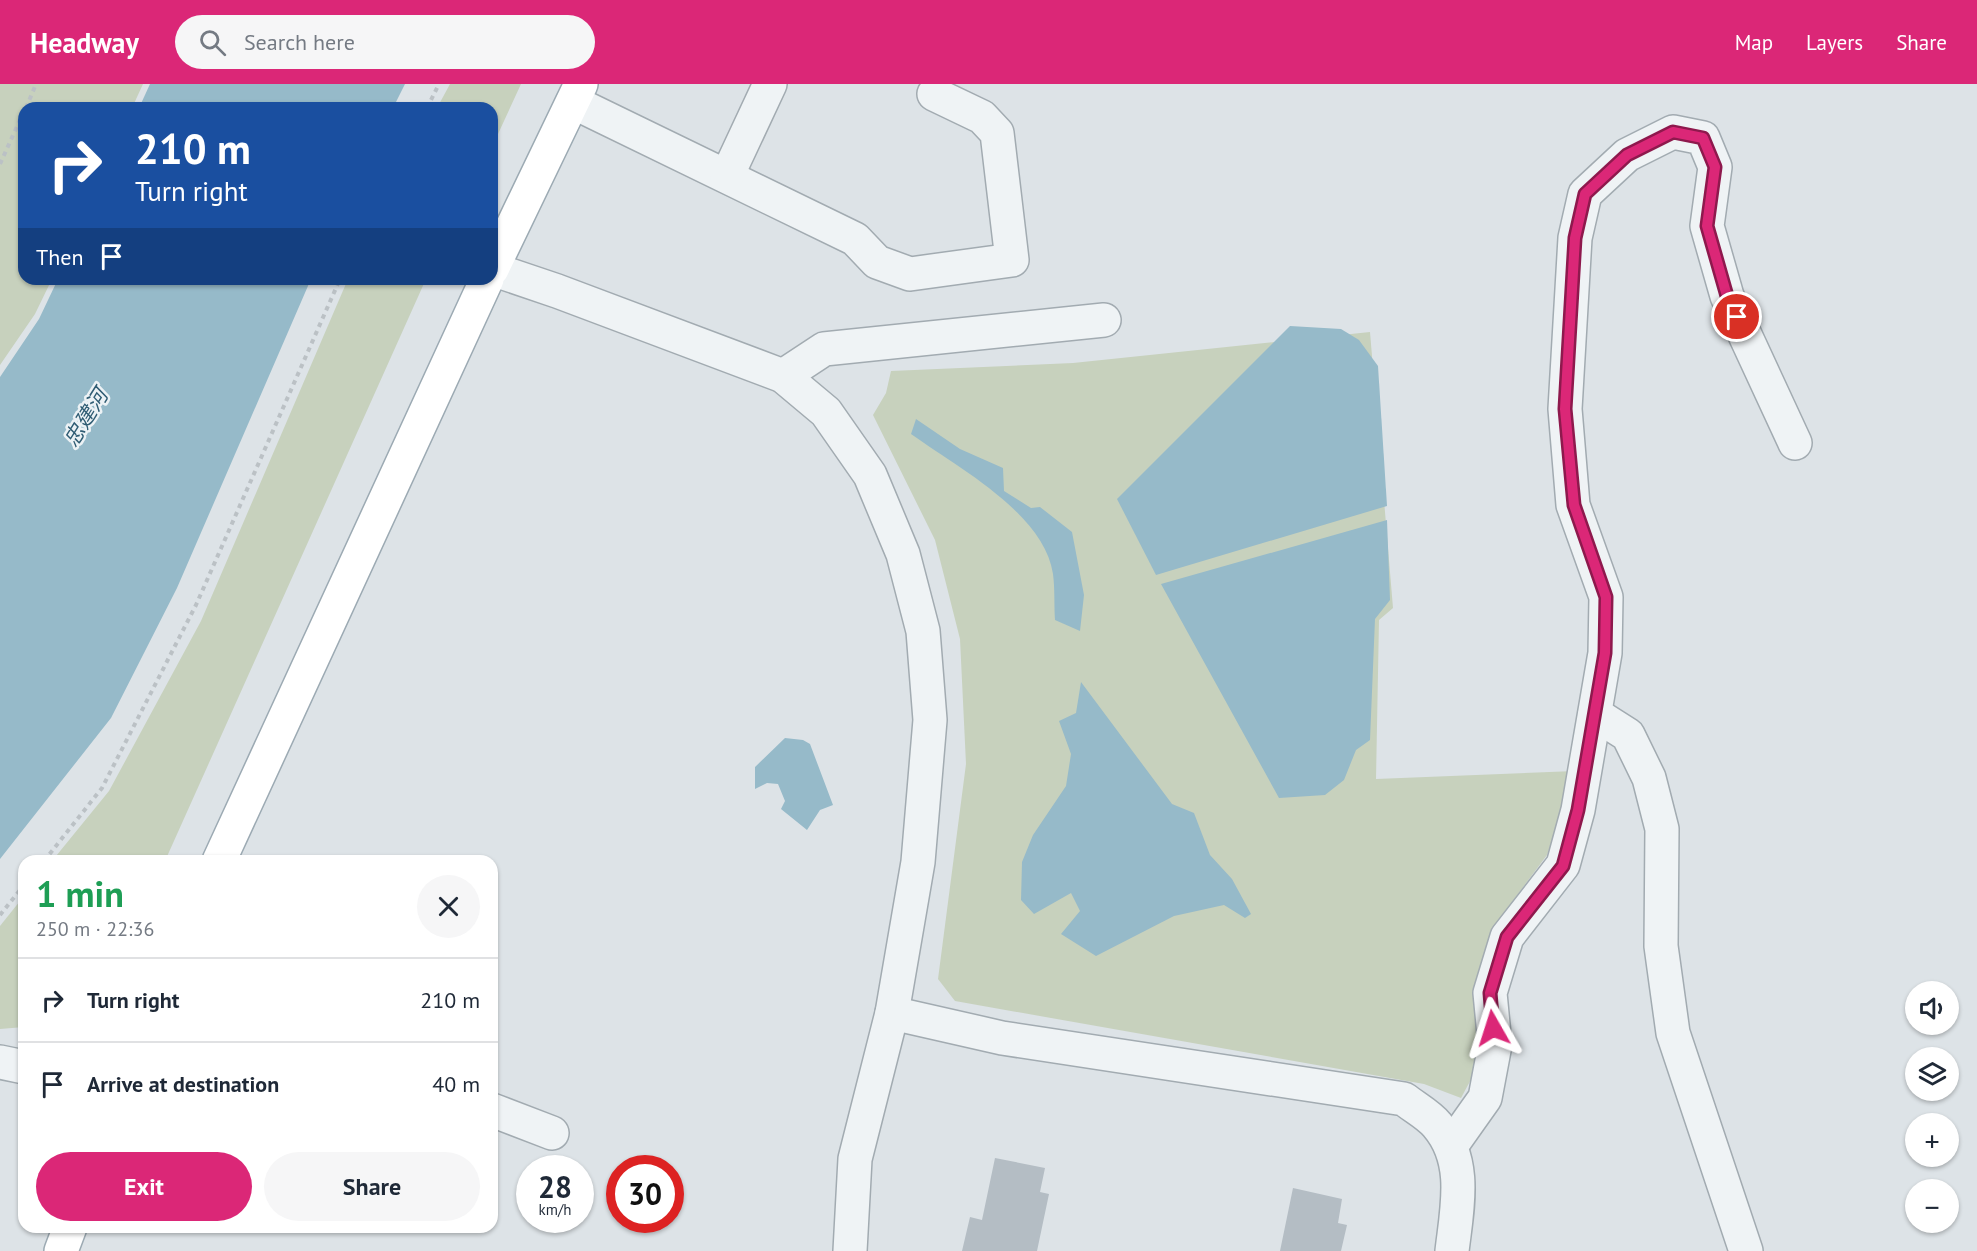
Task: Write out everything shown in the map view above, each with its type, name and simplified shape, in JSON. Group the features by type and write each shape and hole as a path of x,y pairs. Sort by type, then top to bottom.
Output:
{"main road":[{"path":"498,257 577,93"},
{"path":"222,855 484,285"},
{"path":"61,1251 68,1233"}],"street":[{"path":"727,176 770,84"},
{"path":"577,93 727,176 855,239 877,262 910,274 1012,260 997,133 982,117 934,94"},
{"path":"1452,1146 1485,1098 1495,1045 1490,993 1507,937 1563,866 1578,810 1605,653 1606,597 1574,505 1565,409 1575,238 1585,194 1627,155 1673,132 1703,138 1715,167 1707,226 1727,296 1795,443"},
{"path":"498,271 783,376 826,412 870,475 903,554 923,631 930,720 919,850 892,1013 855,1159 850,1251"},
{"path":"783,376 824,349 1104,320"},
{"path":"1594,714 1628,735 1649,778 1662,829 1661,946 1673,1033 1746,1251"},
{"path":"892,1013 1002,1038 1404,1100 1436,1124 1452,1146 1459,1187 1452,1251"},
{"path":"0,1062 18,1066"},
{"path":"498,1112 552,1133"}],"path":[{"path":"28,102 36,84"},
{"path":"430,102 439,84"},
{"path":"0,164 18,125"},
{"path":"49,855 102,788 185,626 337,285"},
{"path":"0,915 18,892"}],"green space":[{"path":"0,84 143,84 135,102 18,102 18,285 49,285 35,314 0,365"},
{"path":"450,84 521,84 498,134 498,102 440,102"},
{"path":"345,285 423,285 168,855 57,855 109,791 201,621"},
{"path":"1370,332 1393,608 1379,620 1376,779 1575,771 1547,855 1491,930 1476,1023 1482,1059 1461,1098 1424,1084 955,1001 938,979 966,764 960,639 935,540 873,415 886,393 891,371 1073,363"},
{"path":"18,904 18,1028 0,1029 0,926"}],"water":[{"path":"150,84 405,84 396,102 142,102"},
{"name":"忠建河","path":"55,285 308,285 177,588 111,718 0,859 0,377 39,319"},
{"path":"1290,326 1341,329 1359,340 1378,366 1387,506 1156,575 1117,499"},
{"path":"916,419 960,449 1003,468 1004,491 1031,508 1040,507 1072,532 1084,595 1080,631 1055,620 1053,574 1046,552 1033,531 996,494 911,434"},
{"path":"1387,520 1390,600 1375,619 1370,740 1356,750 1344,780 1325,795 1279,798 1161,584"},
{"path":"1081,682 1172,804 1194,813 1210,855 1232,879 1251,914 1245,918 1224,905 1174,916 1096,956 1061,934 1080,911 1071,893 1034,914 1021,900 1022,862 1033,835 1066,786 1071,754 1059,721 1076,713"},
{"path":"785,738 803,740 810,744 833,805 820,810 807,830 781,809 785,801 778,784 767,783 755,789 755,767"}],"building":[{"path":"995,1158 1045,1168 1040,1192 1049,1194 1037,1251 962,1251 970,1217 982,1220"},
{"path":"1293,1188 1342,1199 1338,1223 1347,1225 1341,1251 1280,1251"}],"route":[{"path":"1493,1028 1490,993 1507,937 1563,866 1578,810 1605,653 1606,597 1574,505 1565,409 1575,238 1585,194 1627,155 1673,132 1703,138 1715,167 1707,226 1727,296 1737,317"}]}
